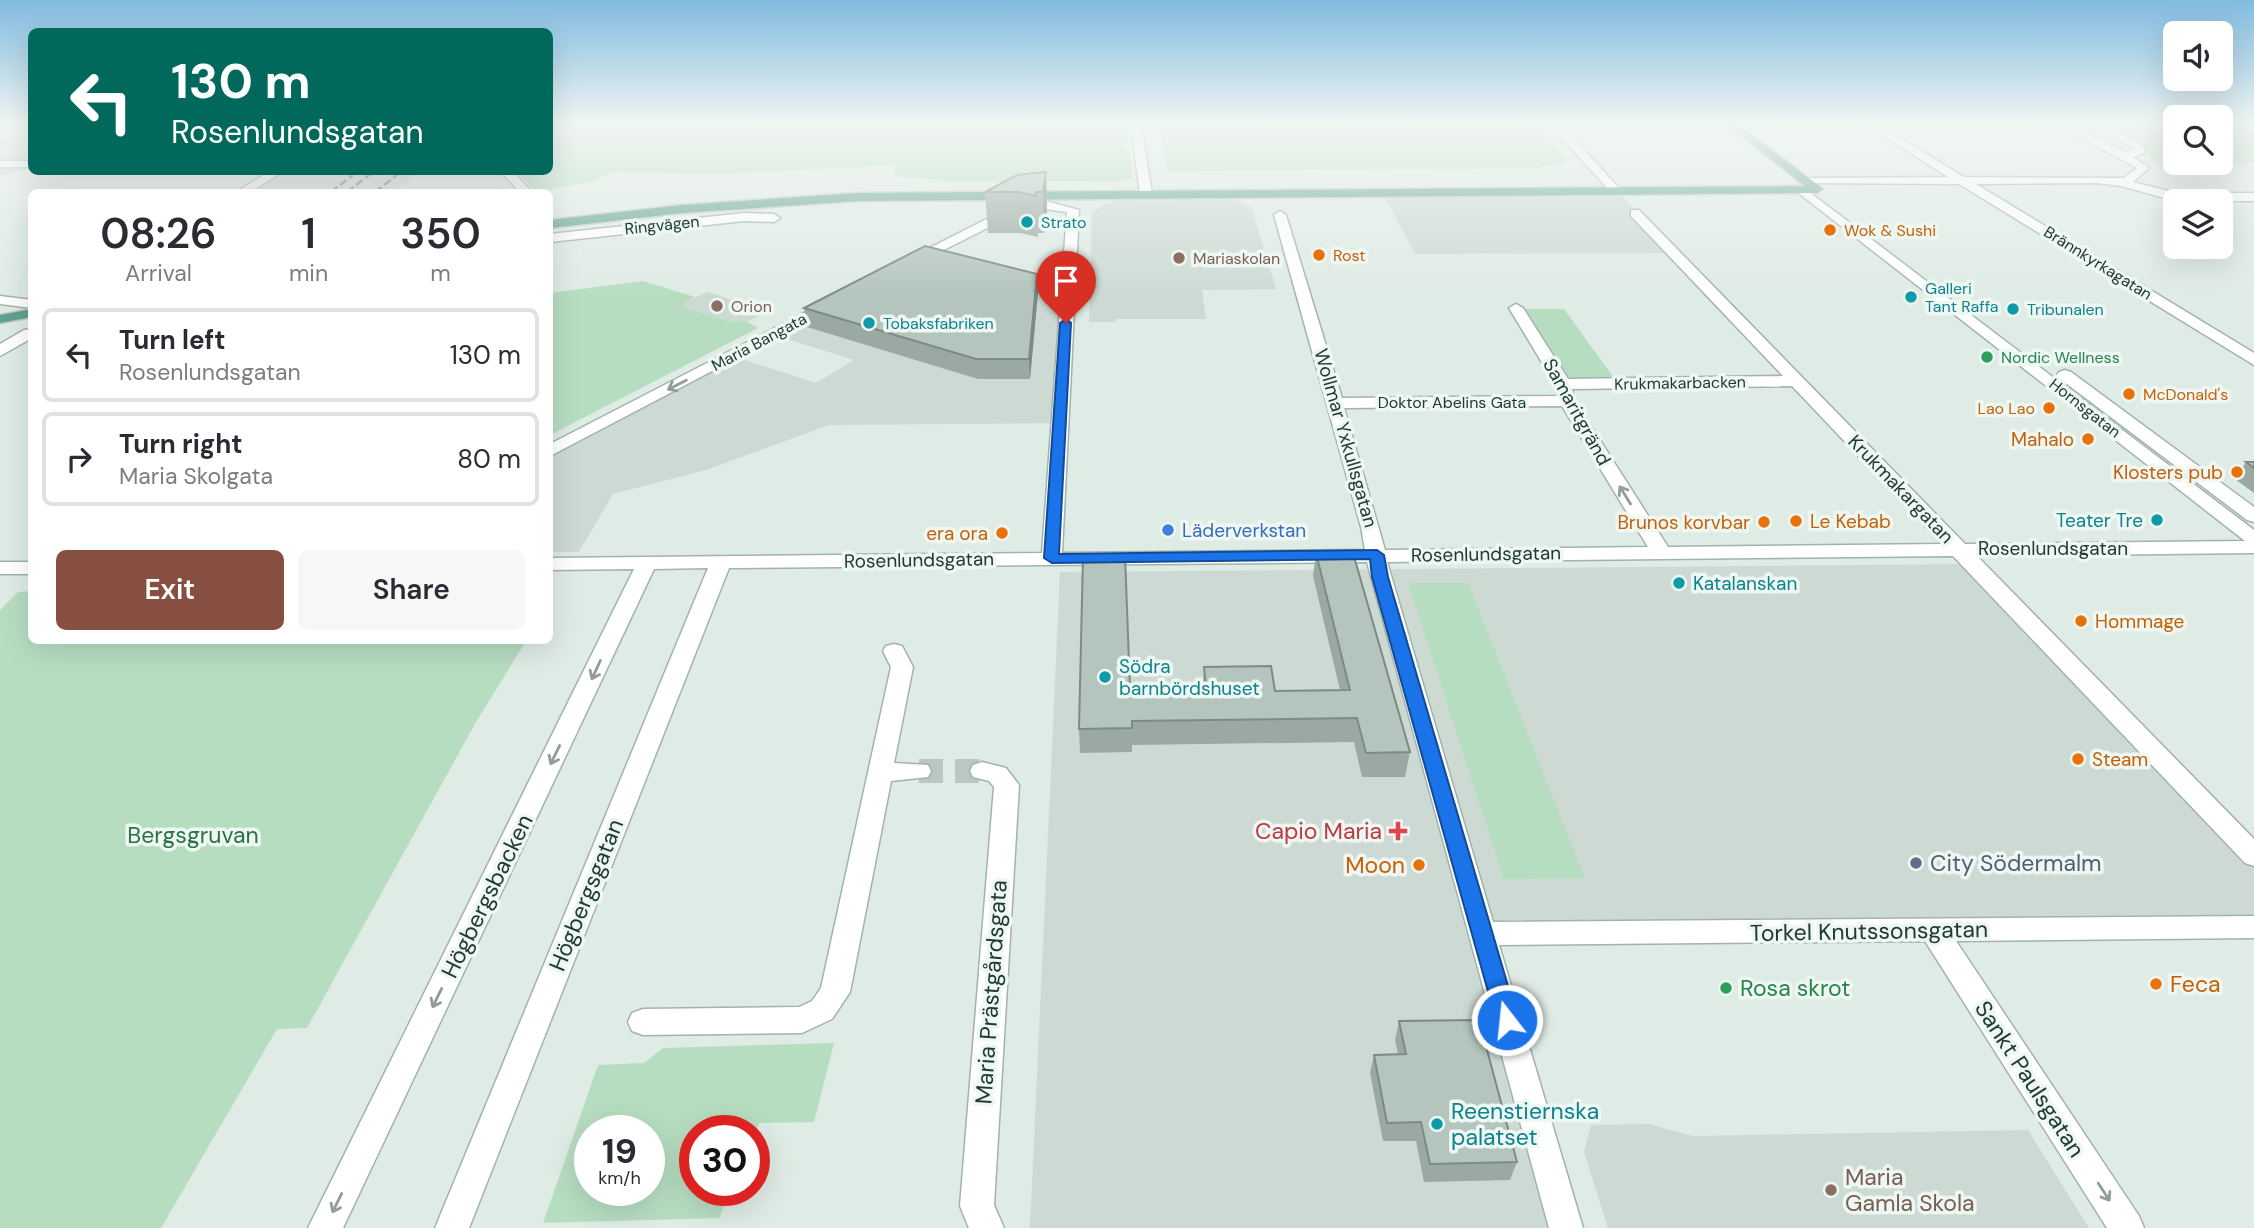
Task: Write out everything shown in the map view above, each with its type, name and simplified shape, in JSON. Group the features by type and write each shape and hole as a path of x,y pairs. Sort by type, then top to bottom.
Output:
{"main road":[{"name":"Hornsgatan","path":"1798,181 1803,185"},
{"name":"Hornsgatan","path":"1799,181 1803,185"},
{"name":"Ringvägen","path":"553,217 766,196 1803,185"},
{"name":"Ringvägen","path":"553,224 783,201 919,193"},
{"path":"1,318 28,307"},
{"path":"1,318 28,314"}],"street":[{"path":"1144,181 1145,191"},
{"path":"1607,181 1612,187"},
{"name":"Brännkyrkagatan","path":"1963,181 2254,360"},
{"path":"2122,182 2176,197 2254,197"},
{"name":"Ringvägen","path":"1803,185 2107,186 2122,182"},
{"name":"Hornsgatan","path":"1803,185 2254,516"},
{"name":"Hornsgatan","path":"1803,185 2254,538"},
{"path":"899,267 1020,207 1046,205 1073,210 1052,558"},
{"name":"Krukmakargatan","path":"1635,213 2254,856"},
{"name":"Wollmar Yxkullsgatan","path":"1280,215 1336,403 1371,527 1380,577 1566,1228"},
{"name":"Ringvägen","path":"553,238 744,217 774,218"},
{"name":"Maria Bangata","path":"553,448 851,292"},
{"path":"0,300 13,299 28,304"},
{"name":"Samaritgränd","path":"1516,308 1661,552"},
{"path":"0,351 28,334"},
{"name":"Krukmakarbacken","path":"1565,393 1797,382"},
{"name":"Doktor Abelins Gata","path":"1336,403 1565,393"},
{"name":"Rosenlundsgatan","path":"553,564 2254,547"},
{"name":"Högbergsgatan","path":"452,1228 721,562"},
{"name":"Högbergsbacken","path":"325,1228 646,563"},
{"path":"643,1021 802,1020 822,1010 835,992 883,772 902,667 894,651"},
{"path":"883,772 919,771"},
{"name":"Maria Prästgårdsgata","path":"982,771 998,774 1007,785 977,1206 987,1228"},
{"name":"Torkel Knutssonsgatan","path":"1483,934 2254,927"},
{"name":"Sankt Paulsgatan","path":"1933,930 2127,1228"}],"shaded area":[{"path":"259,181 408,181 399,189 246,189"},
{"path":"1622,196 1674,253 1415,254 1385,197"},
{"name":"Mariaskolan","path":"1233,200 1252,208 1276,289 1202,290 1206,319 1116,319 1115,322 1089,322 1092,214 1100,206 1114,201"},
{"path":"927,259 1070,294 1062,423 829,425 706,470 613,494 579,552 553,552 553,446 729,355 816,383 854,360 771,334"},
{"name":"Orion","path":"707,292 762,309 757,312 762,314 749,321 732,322 683,308 682,304"},
{"path":"1969,564 2254,860 2254,924 1485,936 1569,1228 1030,1228 1060,572"},
{"name":"Maria Gamla Skola","path":"1649,1124 1693,1136 2028,1130 2089,1228 1608,1228 1584,1152 1591,1125"}],"green space":[{"path":"526,181 591,181 552,189 534,189"},
{"path":"952,181 1069,181 959,182"},
{"path":"643,281 695,297 683,304 684,308 732,322 746,321 758,328 553,433 553,293"},
{"path":"1525,309 1564,309 1614,378 1569,379"},
{"path":"1408,583 1468,583 1585,878 1504,879"},
{"name":"Bergsgruvan","path":"28,591 28,644 524,644 476,722 307,1028 277,1029 161,1228 0,1228 0,610 18,592"},
{"path":"834,1043 814,1122 770,1123 770,1115 679,1115 679,1206 724,1206 719,1218 543,1223 574,1134 574,1206 665,1206 665,1115 581,1115 598,1065 644,1063 663,1048"}],"building":[{"path":"1005,181 1045,181 1043,192 1036,192 1036,196 1018,192 985,192"},
{"name":"Tobaksfabriken","path":"925,246 1037,274 1029,359 976,359 804,308"},
{"name":"Södra barnbördshuset","path":"1316,553 1353,553 1410,752 1366,753 1357,718 1132,721 1132,728 1079,729 1083,556 1125,555 1130,688 1206,687 1204,667 1271,666 1275,691 1350,690"},
{"name":"Reenstiernska palatset","path":"1479,1020 1517,1162 1430,1164 1421,1122 1387,1123 1374,1055 1406,1054 1399,1021"}],"tunnel":[{"path":"919,771 982,771"}],"railway":[{"path":"335,189 345,181"},
{"path":"351,189 361,181"},
{"path":"379,189 389,181"}],"place":[{"name":"Strato","path":"1027,222"},
{"name":"Wok & Sushi","path":"1830,230"},
{"name":"Rost","path":"1319,255"},
{"name":"Mariaskolan","path":"1179,258"},
{"name":"Galleri Tant Raffa","path":"1911,297"},
{"name":"Orion","path":"717,306"},
{"name":"Tribunalen","path":"2013,309"},
{"name":"Tobaksfabriken","path":"869,323"},
{"name":"Nordic Wellness","path":"1987,357"},
{"name":"McDonald's","path":"2129,394"},
{"name":"Lao Lao","path":"2049,408"},
{"name":"Mahalo","path":"2088,439"},
{"name":"Klosters pub","path":"2237,472"},
{"name":"Teater Tre","path":"2157,520"},
{"name":"Le Kebab","path":"1796,521"},
{"name":"Brunos korvbar","path":"1764,522"},
{"name":"Läderverkstan","path":"1168,530"},
{"name":"era ora","path":"1002,533"},
{"name":"Katalanskan","path":"1679,583"},
{"name":"Hommage","path":"2081,621"},
{"name":"Södra barnbördshuset","path":"1105,677"},
{"name":"Steam","path":"2078,759"},
{"name":"Capio Maria","path":"1398,831"},
{"name":"City Södermalm","path":"1916,863"},
{"name":"Moon","path":"1419,865"},
{"name":"Feca","path":"2156,984"},
{"name":"Rosa skrot","path":"1726,988"},
{"name":"Reenstiernska palatset","path":"1437,1124"},
{"name":"Maria Gamla Skola","path":"1831,1190"}],"route":[{"path":"1066,323 1052,558 1377,555 1380,577 1443,787 1507,1020"}]}
